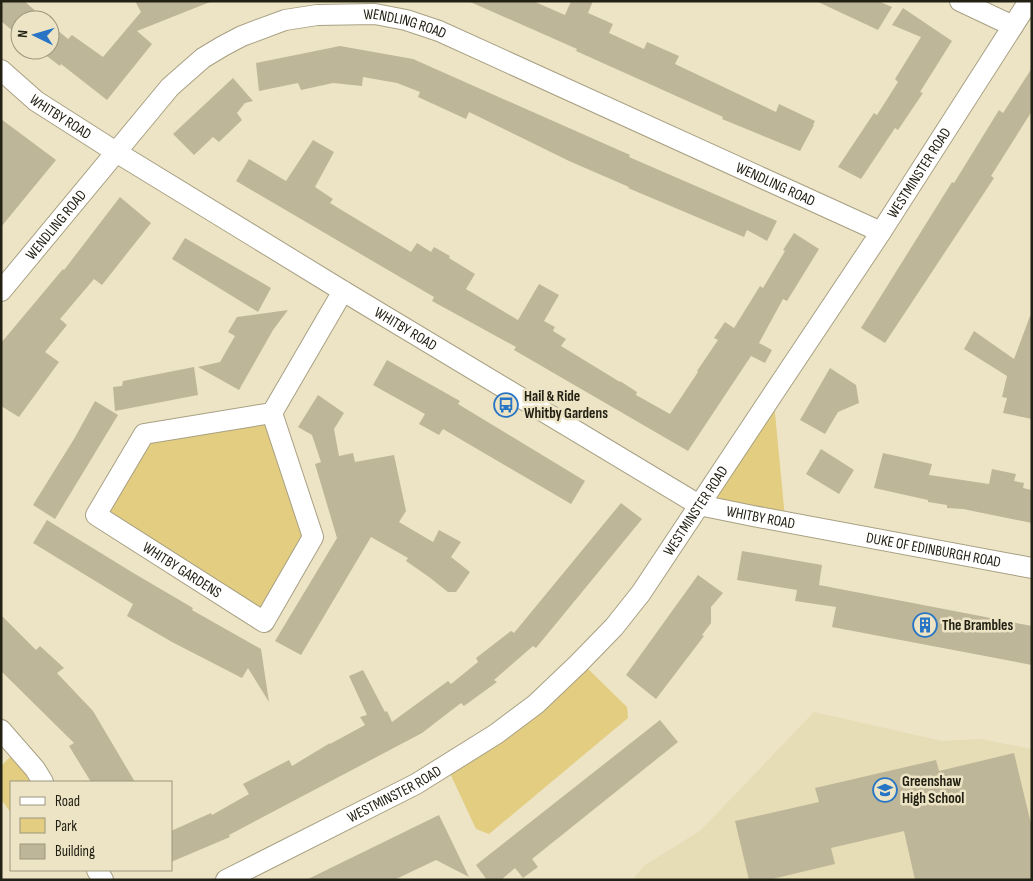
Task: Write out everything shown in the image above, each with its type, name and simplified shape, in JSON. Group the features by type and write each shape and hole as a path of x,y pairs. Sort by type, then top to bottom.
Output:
{"street":[{"path":"960,1 1013,26"},
{"name":"WESTMINSTER ROAD","path":"226,880 416,784 496,734 536,704 614,627 641,593 881,232 1029,1"},
{"name":"WENDLING ROAD","path":"1,291 170,87 203,58 242,36 285,20 317,15 375,14 406,20 438,31 881,232"},
{"name":"WHITBY ROAD","path":"1,70 36,101 116,152 699,506 836,532"},
{"path":"272,413 343,291"},
{"name":"WHITBY GARDENS","path":"272,413 313,537 264,622 96,515 144,434 272,413"},
{"name":"DUKE OF EDINBURGH ROAD","path":"836,532 1032,568"},
{"path":"1,730 43,781"}],"shaded area":[{"name":"Greenshaw High School","path":"814,712 942,741 981,739 1032,749 1032,880 632,880 645,865 700,831"}],"green space":[{"path":"774,403 785,518 708,503"},
{"path":"272,413 313,537 264,622 96,515 144,434"},
{"path":"583,664 627,707 628,718 489,834 476,829 448,769"},
{"path":"15,752 38,781 10,781 10,812 1,799 1,766"}],"building":[{"path":"1,1 24,1 34,10 10,10 10,29 1,21"},
{"path":"135,1 210,1 137,31 152,44 107,100 61,64 60,66 52,60 60,60 60,32 68,39 72,35 103,57 141,12"},
{"path":"468,1 533,1 565,15 571,1 593,1 588,13 613,24 609,33 644,49 647,42 679,56 675,64 776,112 779,104 815,121 814,125 800,151 722,119 723,117 576,51 577,49"},
{"path":"816,1 878,1 892,7 878,30"},
{"path":"903,8 952,41 920,92 923,93 898,130 895,128 861,179 838,167 874,113 877,115 898,82 895,79 921,37 892,25"},
{"path":"340,46 413,59 630,155 629,157 777,221 767,241 747,230 744,237 628,188 469,112 466,119 418,97 420,92 397,83 363,77 362,86 333,83 301,90 298,83 259,91 256,63"},
{"path":"1032,68 1032,111 991,176 994,178 885,343 861,328 999,110 1003,113"},
{"path":"233,78 253,101 245,103 237,113 242,120 219,142 213,137 194,155 173,134"},
{"path":"1,119 56,160 1,227"},
{"path":"313,140 334,152 315,187 333,199 330,203 411,252 417,243 431,252 434,247 450,256 449,258 475,274 466,289 518,320 539,284 559,295 544,321 555,327 553,331 566,339 561,346 637,392 636,395 670,414 718,340 714,338 725,322 734,328 760,286 763,288 794,233 819,249 787,301 783,299 759,343 772,350 765,363 751,356 688,451 514,350 516,347 432,301 434,297 236,181 249,159 286,181"},
{"path":"120,197 151,223 102,285 94,279 60,319 67,325 45,352 59,362 19,417 1,406 1,343 64,270"},
{"path":"185,238 271,288 258,312 172,259"},
{"path":"288,310 273,330 239,390 198,367 220,362 235,336 228,332 237,317"},
{"path":"1030,316 1032,317 1032,419 1003,413 1007,398 1002,397 1007,376 964,349 974,331 1014,359"},
{"path":"387,360 460,401 458,404 585,481 571,504 443,429 439,435 419,424 425,414 373,385"},
{"path":"194,367 198,395 115,411 113,387 122,386 123,381"},
{"path":"830,368 856,385 859,403 838,412 825,434 800,420"},
{"path":"318,395 344,413 334,429 339,456 353,453 355,462 394,455 406,511 399,522 433,542 439,530 461,542 451,557 470,572 456,592 448,592 406,561 408,558 371,537 301,655 275,641 337,538 315,464 321,462 312,435 298,427"},
{"path":"95,401 118,415 55,519 33,505"},
{"path":"821,449 854,470 839,494 806,474"},
{"path":"883,453 932,464 929,475 989,484 992,469 1016,474 1014,481 1024,483 1023,488 1032,490 1032,523 963,509 947,508 947,505 874,488"},
{"path":"621,503 642,519 536,648 533,646 494,680 497,682 464,706 461,703 422,733 229,835 230,837 172,862 172,831 211,813 212,815 249,794 243,784 289,760 292,766 365,725 360,717 367,715 349,676 363,670 392,722 448,681 451,684 478,662 476,658 511,631 514,633"},
{"path":"47,520 193,608 192,610 261,649 269,702 248,668 242,678 172,642 127,616 133,604 33,543"},
{"name":"The Brambles","path":"742,551 822,565 819,585 1032,626 1032,665 832,627 836,607 795,601 797,590 737,580"},
{"path":"698,575 723,593 711,607 711,623 702,635 704,636 656,699 626,675"},
{"path":"1,615 36,650 40,646 64,668 57,673 93,711 134,781 90,781 69,746 74,743 1,671"},
{"path":"660,720 678,742 532,859 538,867 523,878 515,868 501,880 487,880 476,865"},
{"path":"1014,753 1032,828 1032,880 915,880 904,831 831,848 835,864 768,880 749,880 735,821 819,802 815,788 936,760 939,771"},
{"path":"439,815 469,877 436,860 394,880 306,880"}],"place":[{"name":"Hail & Ride Whitby Gardens","path":"506,405"},
{"name":"The Brambles","path":"925,625"},
{"name":"Greenshaw High School","path":"885,790"}]}
